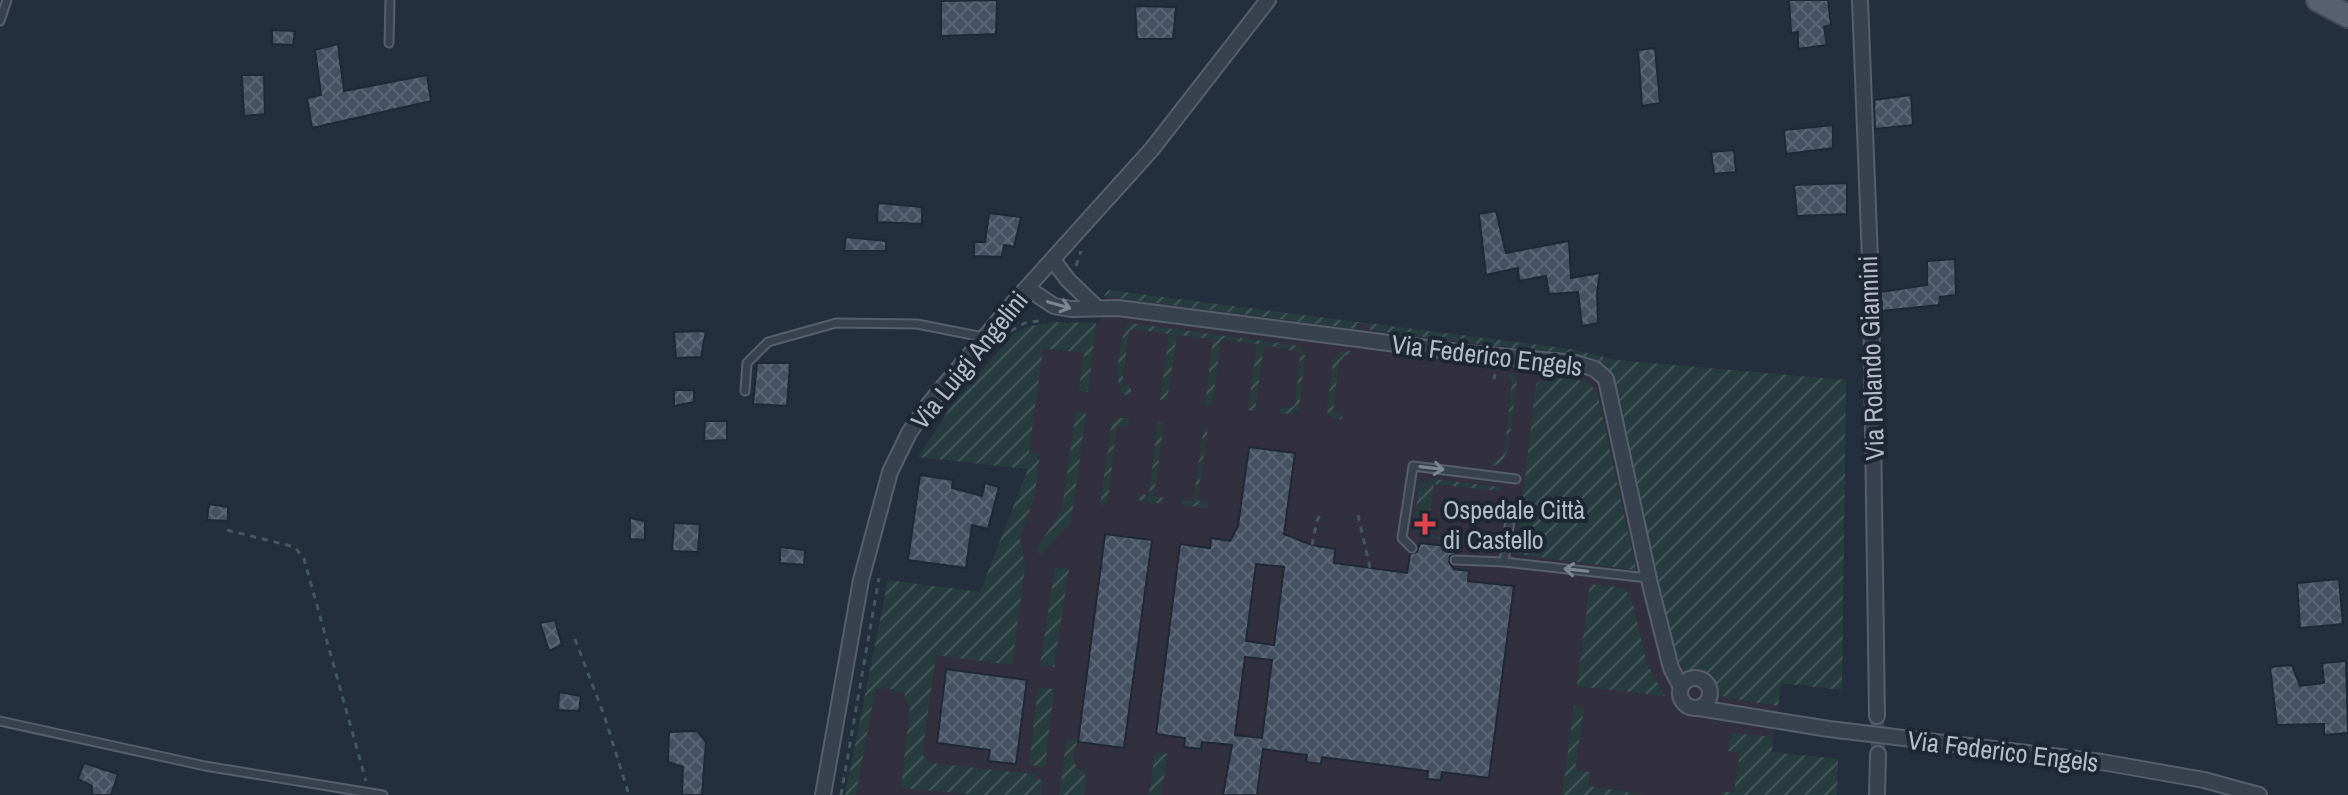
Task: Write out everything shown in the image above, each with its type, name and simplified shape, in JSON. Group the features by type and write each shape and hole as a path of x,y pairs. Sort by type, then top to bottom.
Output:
{"main road":[{"path":"2318,0 2348,16"}],"street":[{"name":"Via Luigi Angelini","path":"823,795 861,580 890,472 909,433 928,405 1027,288 1152,149 1268,0"},
{"name":"Via Rolando Giannini","path":"1860,0 1871,302 1877,716"},
{"path":"1053,260 1068,280 1096,307"},
{"name":"Via Federico Engels","path":"1027,288 1054,306 1071,309 1096,307 1466,353 1576,363 1595,369 1606,379 1671,668 1686,682"},
{"path":"1700,678 1707,683 1711,690 1704,703 1687,706 1682,701 1686,682 1700,678"},
{"name":"Via Federico Engels","path":"1704,703 1741,717 2102,762 2204,780 2259,795"},
{"path":"1877,795 1878,754"}],"lane":[{"path":"0,21 7,0"},
{"path":"389,43 390,0"},
{"path":"745,391 747,363 768,342 836,323 917,324 985,338"},
{"path":"1412,548 1402,538 1413,466 1516,479"},
{"path":"1504,562 1510,520"},
{"path":"1455,560 1504,562 1649,579"},
{"path":"0,721 205,766 383,795"}],"path":[{"path":"1004,338 1025,323 1056,319"},
{"path":"1494,379 1495,374"},
{"path":"1312,545 1322,511"},
{"path":"1358,515 1370,568"},
{"path":"227,530 295,547 304,559 369,792"},
{"path":"841,795 879,578"},
{"path":"575,639 604,715 629,795"}],"shaded area":[{"name":"Ospedale Città di Castello","path":"1108,290 1571,349 1616,360 1846,380 1842,690 1781,683 1772,751 1838,759 1837,795 845,795 888,580 980,592 1028,469 918,457 950,408 1013,334 1027,327 1053,322 1100,323"}],"green space":[{"path":"1108,290 1571,349 1616,360 1846,380 1842,690 1781,683 1778,706 1731,698 1696,681 1674,655 1614,377 1605,366 1584,357 1370,330 1368,325 1357,323 1355,329 1104,296"},
{"path":"1053,322 1096,323 1088,392 1079,391 1084,353 1043,348 1029,452 1040,454 1034,498 1020,537 1025,568 1012,665 936,655 922,754 930,763 1033,774 1042,781 1041,795 980,795 901,788 910,710 904,693 887,688 875,690 856,795 845,795 888,580 980,592 1028,469 918,457 950,408 1013,334 1027,327"},
{"path":"1129,323 1300,346 1305,356 1299,409 1292,414 1280,413 1281,407 1291,408 1295,405 1298,351 1264,345 1255,411 1248,410 1257,344 1221,339 1212,406 1205,405 1213,339 1177,335 1167,400 1160,400 1169,334 1132,329 1129,331 1122,383 1131,388 1131,394 1123,395 1118,380 1118,359"},
{"path":"1350,351 1352,354 1345,355 1339,362 1333,411 1343,415 1341,420 1328,415 1327,409 1333,361 1340,352"},
{"path":"1511,372 1517,381 1508,450 1501,463 1490,467 1502,456 1505,448 1512,381 1507,375"},
{"path":"1547,377 1586,381 1597,392 1636,570 1516,554 1536,384"},
{"path":"1076,411 1086,412 1071,523 1040,555 1036,550 1062,510"},
{"path":"1118,418 1130,418 1128,427 1117,426 1107,505 1100,505 1112,422"},
{"path":"1158,422 1164,422 1154,496 1164,498 1163,504 1138,500 1139,494 1149,495"},
{"path":"1204,427 1208,428 1197,501 1208,503 1207,508 1182,505 1182,501 1193,501"},
{"path":"1433,479 1500,487 1499,491 1434,484 1427,534 1492,542 1490,546 1421,537 1414,529 1419,484"},
{"path":"1055,567 1069,569 1054,667 1040,665"},
{"path":"1590,584 1625,588 1633,604 1647,664 1665,696 1577,686"},
{"path":"1038,687 1054,689 1045,767 1029,765"},
{"path":"1574,706 1584,707 1575,770 1590,772 1588,786 1644,795 1562,795"},
{"path":"1732,733 1773,737 1772,752 1838,759 1837,795 1721,795 1721,792 1734,792 1740,753 1728,751"},
{"path":"1067,738 1078,739 1073,757 1077,769 1083,770 1086,779 1084,795 1059,795"},
{"path":"1155,753 1168,754 1161,795 1149,795"}],"building":[{"path":"997,0 996,34 941,36 941,1"},
{"path":"1789,0 1828,0 1831,25 1824,27 1827,45 1798,49 1798,32 1791,33"},
{"path":"1135,6 1176,7 1173,39 1137,39"},
{"path":"272,30 295,31 293,45 272,44"},
{"path":"338,44 344,91 427,75 431,101 312,128 307,98 321,95 315,50"},
{"path":"1655,48 1660,103 1642,106 1638,50"},
{"path":"242,75 264,75 265,114 244,116"},
{"path":"1911,95 1913,125 1875,129 1874,100"},
{"path":"1833,125 1833,148 1786,154 1784,130"},
{"path":"1734,150 1736,172 1714,174 1711,152"},
{"path":"1847,183 1847,214 1797,216 1794,185"},
{"path":"878,203 922,207 922,224 877,222"},
{"path":"1496,211 1506,253 1569,241 1571,278 1600,273 1598,323 1582,326 1578,292 1549,294 1546,276 1519,281 1518,268 1486,275 1479,214"},
{"path":"989,213 1021,217 1014,247 1004,245 1002,257 974,256 974,242 985,242"},
{"path":"846,237 886,241 886,251 844,251"},
{"path":"1955,259 1956,295 1940,297 1939,305 1881,311 1881,292 1927,285 1927,261"},
{"path":"706,331 701,357 676,358 674,332"},
{"path":"757,363 790,363 787,406 753,404"},
{"path":"674,390 694,390 694,402 674,406"},
{"path":"705,421 727,421 727,440 704,441"},
{"path":"1249,447 1295,453 1284,534 1312,545 1335,549 1334,563 1407,573 1410,554 1417,552 1420,543 1456,547 1456,554 1450,556 1449,562 1454,569 1469,571 1468,581 1514,586 1489,778 1442,772 1441,780 1427,779 1428,771 1322,757 1321,764 1306,762 1307,755 1263,749 1257,795 1223,795 1232,745 1202,742 1201,749 1184,747 1185,738 1156,734 1180,544 1210,548 1211,538 1230,541 1238,526","holes":["1256,564 1284,567 1274,645 1246,641","1245,657 1272,660 1262,738 1235,735"]},
{"path":"920,475 953,480 952,488 982,496 985,483 999,487 988,529 972,525 966,568 908,560"},
{"path":"209,504 228,507 228,521 207,520"},
{"path":"630,518 645,521 645,540 630,539"},
{"path":"674,523 700,524 698,552 672,551"},
{"path":"1105,534 1152,540 1124,748 1078,742"},
{"path":"780,547 805,550 804,565 780,563"},
{"path":"2339,579 2343,624 2300,628 2297,583"},
{"path":"555,620 562,645 549,651 540,623"},
{"path":"2346,661 2348,733 2324,735 2324,724 2277,725 2270,667 2292,665 2300,686 2324,683 2322,663"},
{"path":"946,669 1027,680 1016,764 988,761 990,750 937,743"},
{"path":"559,692 581,696 579,711 558,710"},
{"path":"697,731 706,742 702,795 682,795 683,767 668,762 669,732"},
{"path":"84,763 118,774 111,795 92,795 92,786 78,779"}],"tunnel":[{"path":"1877,716 1878,754"}],"place":[{"name":"Ospedale Città di Castello","path":"1425,524"}]}
